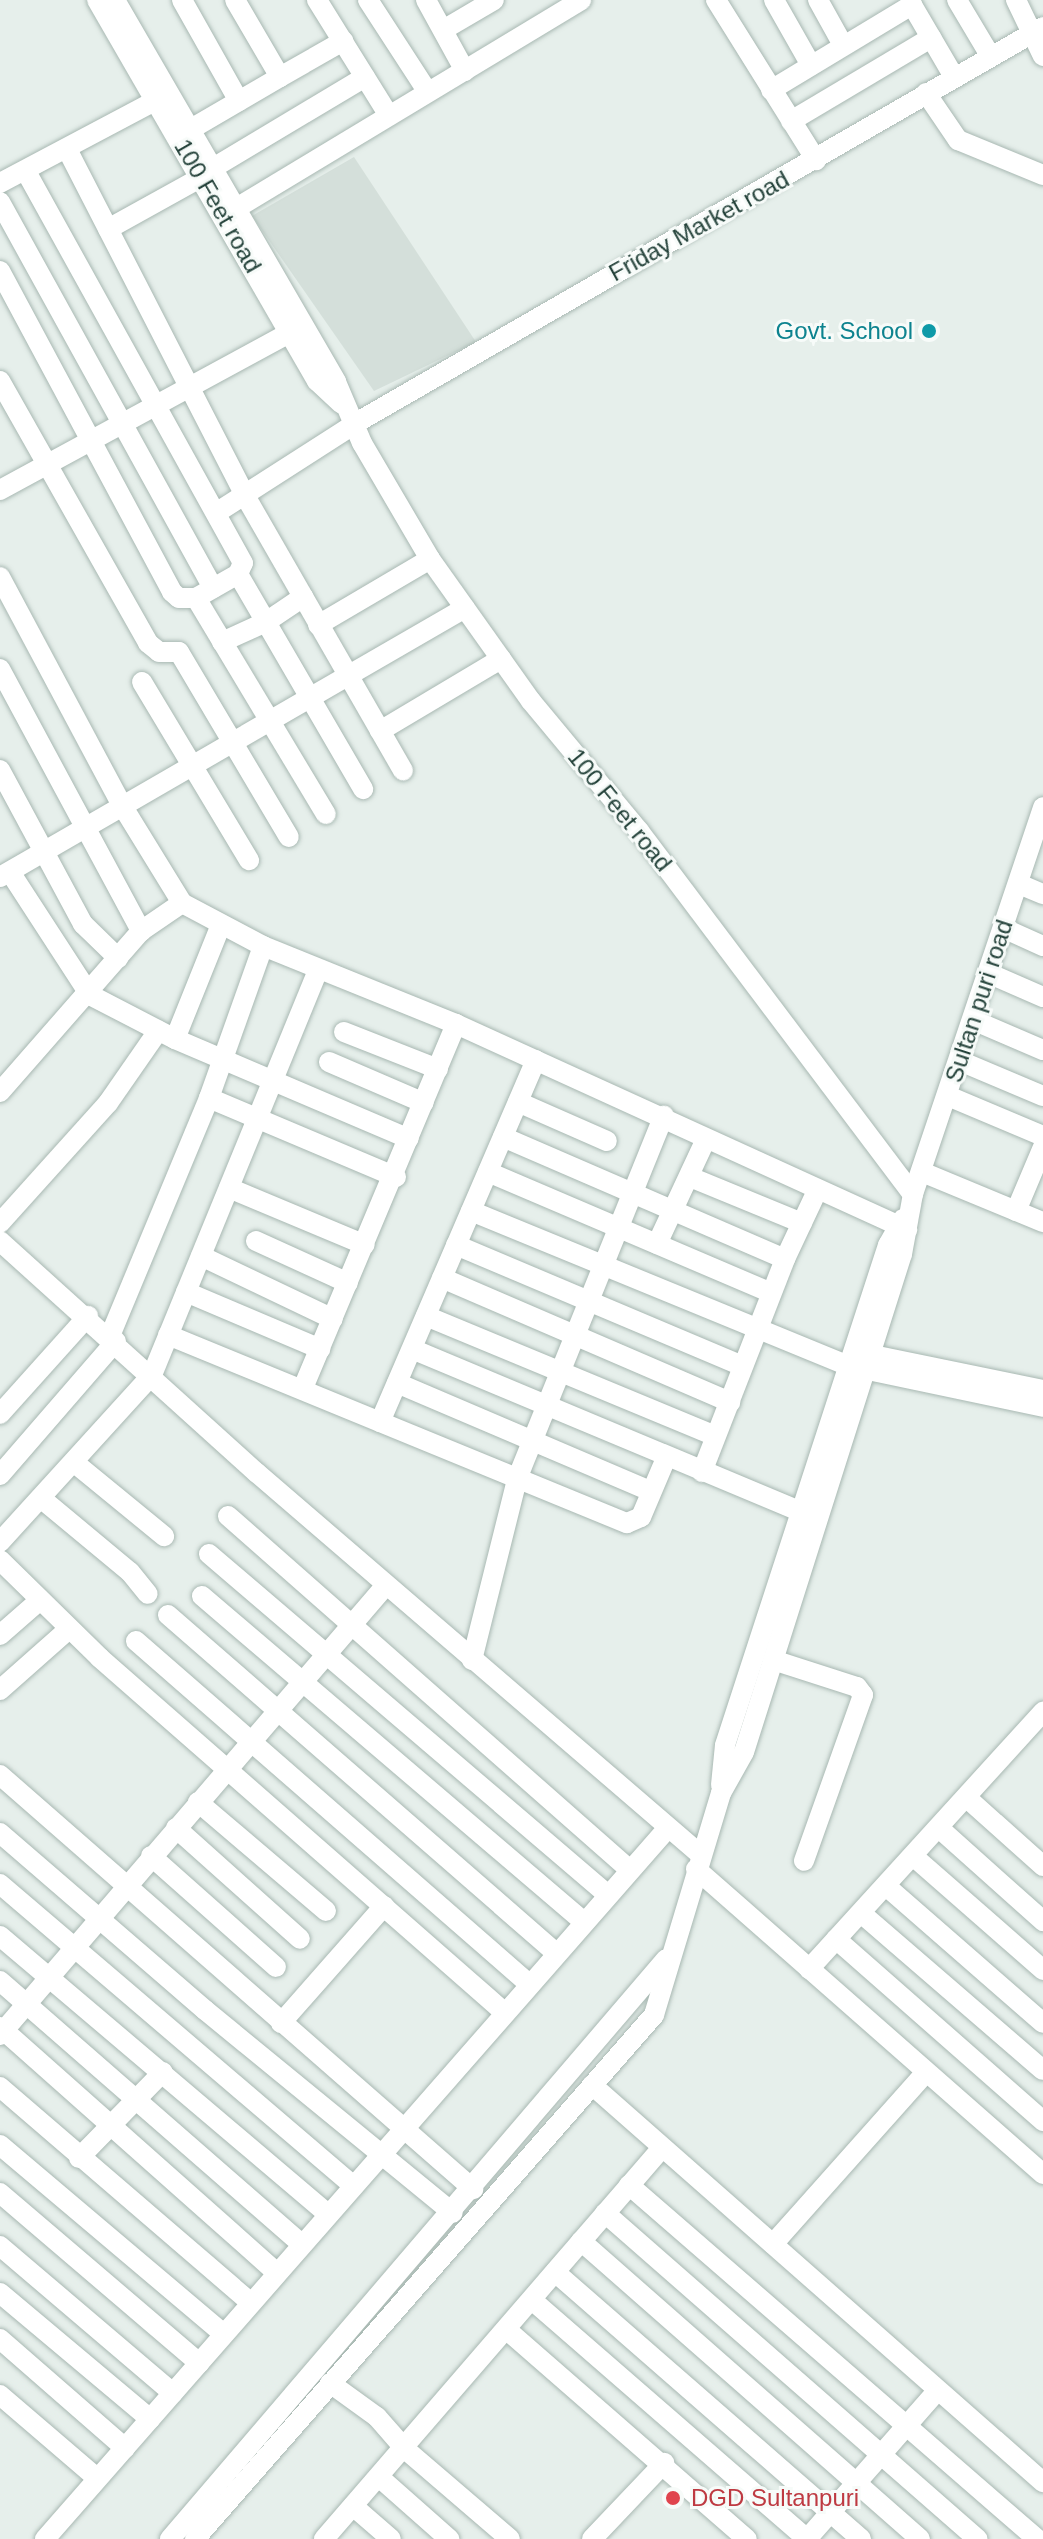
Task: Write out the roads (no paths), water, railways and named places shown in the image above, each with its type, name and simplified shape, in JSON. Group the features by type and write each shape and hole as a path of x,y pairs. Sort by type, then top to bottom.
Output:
{"street":[{"name":"100 Feet road","path":"97,0 163,97 430,559 501,659 639,831 912,1198"},
{"name":"100 Feet road","path":"115,0 163,97 191,129 207,172"},
{"path":"182,0 239,101"},
{"path":"317,0 388,114"},
{"path":"368,0 427,91"},
{"path":"426,0 465,71"},
{"path":"443,30 494,0"},
{"path":"230,211 581,0"},
{"path":"716,0 816,160"},
{"path":"774,0 811,65"},
{"path":"818,0 843,45"},
{"path":"957,0 991,57"},
{"path":"1016,0 1039,29 1043,56"},
{"path":"771,90 910,2 954,77"},
{"path":"243,3 280,77"},
{"name":"Friday Market road","path":"216,513 349,415 816,160 1039,29"},
{"path":"791,121 931,38"},
{"path":"191,129 343,41"},
{"path":"108,229 365,77"},
{"path":"926,93 958,140 1043,175"},
{"path":"0,183 68,151 163,97"},
{"path":"68,151 244,494 403,770"},
{"path":"0,271 172,592 179,598 205,593 238,574 243,563 159,406 26,171"},
{"path":"0,202 127,423 205,593 222,642 268,724 326,814"},
{"path":"3,482 45,466 190,391 297,329"},
{"path":"0,381 45,466 148,643 159,652 179,652 289,837"},
{"path":"318,625 430,559"},
{"path":"238,574 363,789"},
{"path":"0,577 123,807 182,903 220,927 318,970 456,1024 664,1116 706,1139 903,1228"},
{"path":"222,642 266,622 303,597"},
{"path":"409,1139 276,1079 166,1035 90,995 5,874 465,608"},
{"path":"380,731 501,659"},
{"path":"0,669 141,931"},
{"path":"142,682 249,860"},
{"path":"0,770 83,924 118,958"},
{"name":"Sultan puri road","path":"860,1360 1003,928 1037,845 1043,807"},
{"path":"1019,884 1043,894"},
{"path":"0,1092 90,995 141,931 182,903"},
{"path":"0,1223 166,1035 220,927"},
{"path":"1003,928 1043,946"},
{"path":"0,1475 113,1339 209,1098 263,946"},
{"path":"0,1542 76,1464 152,1375 276,1079 318,970"},
{"path":"988,973 1043,997"},
{"path":"973,1020 1043,1050"},
{"path":"303,1388 396,1177 456,1024"},
{"path":"344,1032 438,1069"},
{"path":"380,1422 536,1060"},
{"path":"960,1061 1043,1096"},
{"path":"329,1062 424,1103"},
{"path":"948,1096 1043,1136"},
{"path":"209,1098 396,1177"},
{"path":"518,1102 607,1141"},
{"path":"472,1660 517,1479 664,1116"},
{"path":"503,1137 785,1259"},
{"path":"657,1244 706,1139"},
{"path":"1016,1211 1043,1147"},
{"path":"488,1172 771,1293"},
{"path":"922,1172 1043,1222"},
{"path":"690,1177 802,1223"},
{"path":"229,1188 365,1245"},
{"path":"702,1472 771,1293 818,1189"},
{"path":"471,1211 757,1330 1043,1407"},
{"path":"0,1241 88,1316 386,1585 667,1829 809,1969 1043,2174"},
{"path":"256,1241 348,1283"},
{"path":"456,1245 743,1366"},
{"path":"201,1256 333,1319"},
{"path":"442,1278 730,1402"},
{"path":"186,1292 320,1349"},
{"path":"0,1414 88,1316"},
{"path":"426,1316 714,1435"},
{"path":"168,1335 627,1523 641,1517 666,1458"},
{"path":"412,1349 666,1458 802,1512"},
{"path":"860,1360 1043,1390"},
{"path":"721,1793 725,1745 802,1512 860,1360"},
{"path":"195,2539 592,2085 647,2027 663,1995 669,1956 721,1793 744,1752 860,1360"},
{"path":"397,1383 650,1491"},
{"path":"76,1464 164,1536"},
{"path":"42,1499 130,1572 148,1594"},
{"path":"228,1516 630,1870"},
{"path":"209,1554 608,1895"},
{"path":"3,1571 504,2012"},
{"path":"277,2273 1,2031 77,1950 151,1856 386,1585"},
{"path":"202,1596 584,1922"},
{"path":"0,1635 39,1601"},
{"path":"168,1615 556,1953"},
{"path":"0,1690 69,1629"},
{"path":"136,1641 253,1739 529,1984"},
{"path":"773,1660 857,1687 863,1695 804,1861"},
{"path":"809,1969 1043,1712"},
{"path":"0,1775 401,2130 473,2189"},
{"path":"967,1798 1043,1866"},
{"path":"198,1802 326,1911"},
{"path":"176,1828 300,1939"},
{"path":"939,1828 1043,1921"},
{"path":"45,2539 667,1829"},
{"path":"0,1833 379,2155 453,2213"},
{"path":"151,1856 276,1967"},
{"path":"913,1856 1043,1970"},
{"path":"0,1884 353,2186"},
{"path":"886,1886 1043,2023"},
{"path":"281,2023 384,1906"},
{"path":"861,1913 1043,2070"},
{"path":"0,1936 53,1977 328,2214"},
{"path":"836,1939 1043,2121"},
{"path":"170,2539 453,2213 669,1956"},
{"path":"0,1981 302,2244"},
{"path":"79,2158 163,2072"},
{"path":"773,2244 926,2072"},
{"path":"592,2085 661,2149 1043,2482"},
{"path":"0,2087 251,2303"},
{"path":"0,2145 224,2334"},
{"path":"324,2539 405,2449 661,2149"},
{"path":"629,2185 1037,2539"},
{"path":"0,2193 199,2363"},
{"path":"605,2213 977,2539"},
{"path":"581,2241 920,2539"},
{"path":"0,2246 173,2393"},
{"path":"555,2272 861,2539"},
{"path":"0,2293 150,2419"},
{"path":"532,2300 807,2539 937,2391"},
{"path":"507,2330 664,2463 747,2539"},
{"path":"0,2339 125,2448"},
{"path":"330,2383 377,2417 405,2449 510,2539"},
{"path":"0,2395 97,2478"},
{"path":"592,2539 664,2463"},
{"path":"379,2477 449,2539"},
{"path":"353,2506 391,2539"}],"place":[{"name":"Govt. School","path":"929,331"},
{"name":"DGD Sultanpuri","path":"673,2498"}]}
